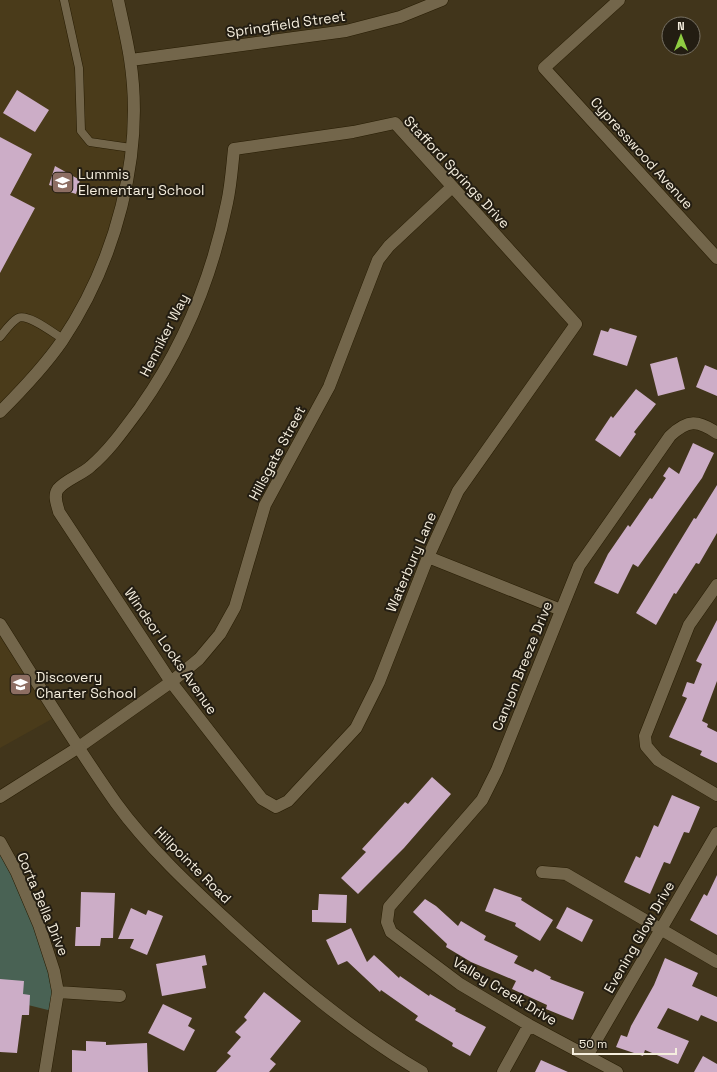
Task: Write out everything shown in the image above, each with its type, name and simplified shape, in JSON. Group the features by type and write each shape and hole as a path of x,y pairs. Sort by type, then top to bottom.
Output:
{"street":[{"path":"0,412 36,376 63,339 87,299 108,254 122,206 132,148 134,108 130,60 118,0"},
{"name":"Springfield Street","path":"130,60 346,31 400,16 442,0"},
{"name":"Cypresswood Avenue","path":"619,0 544,68 717,258"},
{"name":"Stafford Springs Drive","path":"234,149 353,132 395,123 576,324"},
{"name":"Henniker Way","path":"55,500 58,489 91,466 126,426 152,390 179,344 198,304 215,253 228,202 234,149"},
{"name":"Hillsgate Street","path":"0,797 79,747 171,682 199,659 220,634 235,607 265,506 329,387 378,260 389,246 452,187"},
{"name":"Waterbury Lane","path":"276,807 288,801 356,728 379,682 428,557 458,491 576,324"},
{"name":"Canyon Breeze Drive","path":"388,922 389,907 482,800 497,770 579,566 670,436 679,428 691,424 703,424 717,433"},
{"name":"Windsor Locks Avenue","path":"55,500 59,512 171,682 262,799 276,807"},
{"path":"428,557 561,610"},
{"path":"717,585 689,625 645,736 646,746 658,760 717,794"},
{"name":"Hillpointe Road","path":"0,624 116,804 161,856 210,904 286,974 382,1047 422,1072"},
{"name":"Evening Glow Drive","path":"587,1056 717,833"},
{"name":"Corta Bella Drive","path":"0,842 16,871 39,925 54,971 58,992 45,1072"},
{"path":"542,872 566,874 717,962"},
{"name":"Valley Creek Drive","path":"388,922 391,932 460,984 529,1025 617,1072"},
{"path":"58,992 120,996"},
{"path":"503,1072 529,1025"}],"lane":[{"path":"64,0 79,68 81,131 90,142 132,148"},
{"path":"0,337 16,319 22,317 30,318 63,339"}],"shaded area":[{"name":"Lummis Elementary School","path":"0,0 118,0 131,60 131,158 107,254 62,342 0,412"},
{"name":"Discovery Charter School","path":"0,624 59,715 0,748"}],"green space":[{"path":"0,842 54,971 56,1012 0,998"}],"building":[{"path":"17,90 49,110 35,132 3,113"},
{"path":"0,137 32,154 10,195 35,208 0,273"},
{"path":"55,166 80,180 76,194 49,185"},
{"path":"610,328 637,336 627,366 593,355 601,330 608,332"},
{"path":"677,357 685,389 658,396 650,364"},
{"path":"705,365 717,370 717,396 696,387"},
{"path":"636,389 656,404 634,432 636,434 620,457 595,440 611,416 613,418"},
{"path":"693,443 714,453 702,478 638,567 633,564 618,594 594,583 608,554 628,525 630,527 650,498 652,499 666,478 663,476 669,467 679,474"},
{"path":"717,485 717,533 699,564 696,563 676,594 674,593 656,625 636,613 694,518 696,519"},
{"path":"717,620 717,681 702,721 708,724 707,727 717,732 717,763 700,755 702,751 669,737 687,698 682,696 687,682 694,684 702,664 696,661"},
{"path":"432,777 451,794 404,848 358,894 341,878 366,852 362,849 405,802 408,804"},
{"path":"672,795 700,807 689,833 684,832 670,864 664,862 650,894 624,882 636,856 640,858 654,825 658,827"},
{"path":"717,875 717,935 690,920 704,894 707,896"},
{"path":"494,888 522,898 521,900 553,920 540,941 515,926 516,923 485,911"},
{"path":"81,892 115,893 113,938 101,938 100,946 75,946 76,927 80,927"},
{"path":"319,894 347,895 346,923 312,922 312,910 318,910"},
{"path":"425,899 436,906 458,926 461,921 486,936 484,940 518,956 514,963 533,972 535,969 551,977 550,979 584,992 573,1020 546,1009 547,1005 512,989 516,981 471,962 446,947 447,944 413,912"},
{"path":"567,907 593,920 582,942 556,928"},
{"path":"131,908 146,915 148,910 163,916 147,955 130,948 134,939 118,939"},
{"path":"351,928 367,962 374,955 399,978 400,976 429,996 430,994 456,1009 455,1011 486,1027 470,1056 452,1046 453,1043 415,1020 418,1016 381,990 380,992 347,961 338,965 326,940"},
{"path":"205,955 207,965 202,966 206,988 162,996 156,964"},
{"path":"665,958 698,973 692,986 717,997 717,1022 701,1015 698,1021 668,1008 657,1028 689,1041 678,1064 645,1050 643,1056 616,1047 621,1035 627,1037 631,1026 654,985"},
{"path":"0,979 24,981 23,994 30,995 29,1015 22,1015 17,1053 0,1052"},
{"path":"264,992 301,1021 270,1059 276,1064 269,1072 216,1072 231,1056 227,1053 241,1037 235,1032 247,1020 244,1017"},
{"path":"163,1004 192,1018 188,1026 195,1030 184,1051 148,1033"},
{"path":"86,1041 106,1042 106,1045 147,1043 148,1072 72,1072 72,1050 86,1051"},
{"path":"703,1056 717,1064 717,1072 694,1072"},
{"path":"541,1060 568,1072 535,1072"}],"place":[{"name":"Lummis Elementary School","path":"63,182"},
{"name":"Discovery Charter School","path":"20,685"}]}
